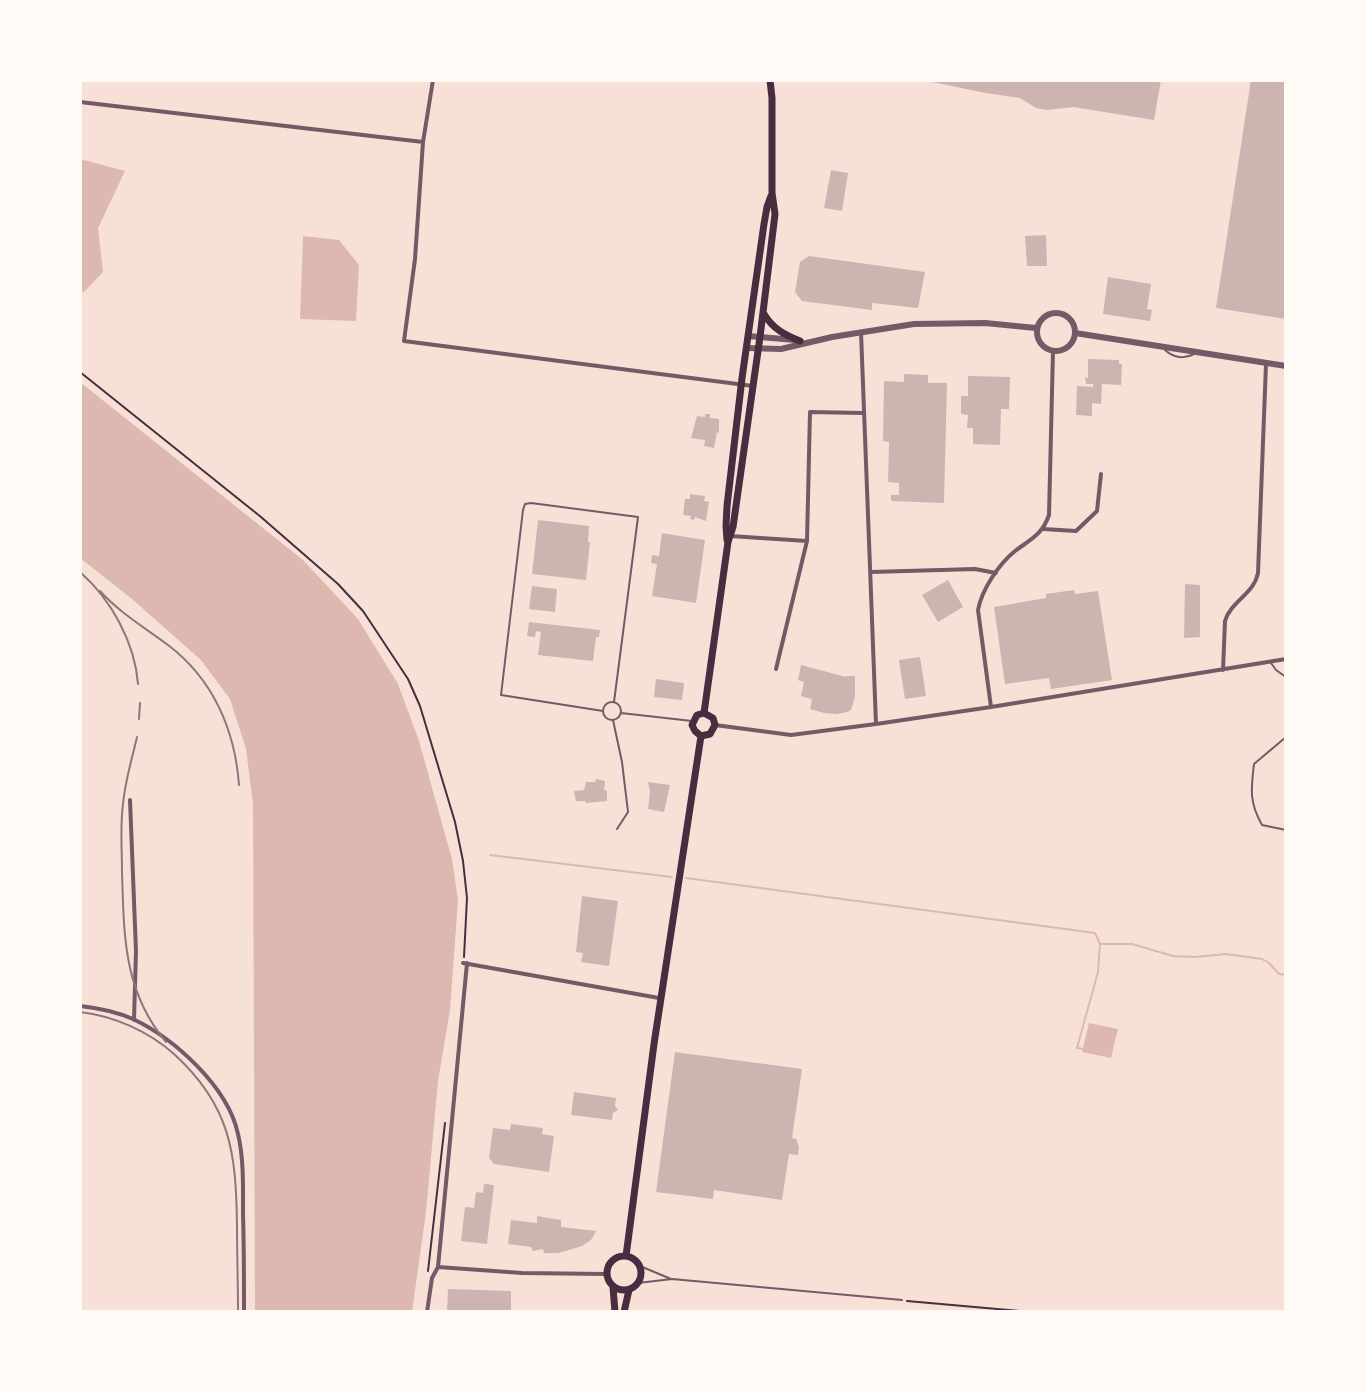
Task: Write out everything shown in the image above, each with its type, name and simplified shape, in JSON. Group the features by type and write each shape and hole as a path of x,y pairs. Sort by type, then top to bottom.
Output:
{"main road":[{"path":"704,713 759,348 775,214 770,80"},
{"path":"728,538 727,506 741,384 767,207 772,193"},
{"path":"763,312 774,328 800,341"},
{"path":"704,713 713,718 715,725 710,734 701,736 695,731 693,721 697,715 704,713"},
{"path":"626,1256 701,736"},
{"path":"613,1287 623,1291 638,1283 640,1266 633,1258 616,1257 610,1262 606,1274 613,1287 615,1312"},
{"path":"624,1312 629,1290"}],"street":[{"path":"433,80 423,142 415,259 404,341 753,386"},
{"path":"80,102 423,142"},
{"path":"1057,312 1068,317 1075,333 1070,345 1053,351 1038,341 1036,328 1041,318 1057,312"},
{"path":"747,348 781,349 914,324 985,323 1036,328"},
{"path":"861,332 876,724"},
{"path":"1075,333 1286,366"},
{"path":"748,336 814,343"},
{"path":"991,707 978,610 981,597 996,574 1008,558 1034,540 1049,515 1053,351"},
{"path":"1223,670 1227,615 1254,586 1258,573 1266,363"},
{"path":"776,669 807,541 810,412 864,413"},
{"path":"1043,529 1076,531 1097,511 1101,474"},
{"path":"728,538 807,541"},
{"path":"871,572 975,569 996,574"},
{"path":"715,725 785,735 991,707 1286,659"},
{"path":"130,800 136,951 134,1020"},
{"path":"427,1312 432,1278 438,1267 465,963 662,998"},
{"path":"80,1006 134,1020 161,1036 189,1058 230,1108 239,1134 243,1182 244,1312"},
{"path":"438,1267 522,1273 606,1274"}],"lane":[{"path":"603,711 501,695 525,504 638,517 614,702"},
{"path":"1271,662 1286,677"},
{"path":"614,702 619,705 621,713 613,720 607,719 603,711 608,703 614,702"},
{"path":"621,713 693,721"},
{"path":"613,720 628,812 617,829"},
{"path":"1286,737 1254,764 1251,797 1262,825 1286,830"},
{"path":"640,1266 672,1279"},
{"path":"638,1283 672,1279 902,1300"}],"path":[{"path":"80,372 261,517 338,584 363,611 408,679 420,706 455,822 463,861 467,898 465,963"},
{"path":"427,1278 446,1117"},
{"path":"902,1300 1031,1312"}],"shaded area":[{"path":"80,159 125,171 98,228 103,272 84,292 80,291"},
{"path":"303,236 339,240 359,265 356,321 300,319"},
{"path":"80,382 303,560 358,619 398,684 419,741 452,859 458,900 450,1010 438,1081 426,1212 412,1312 255,1312 253,804 246,749 230,699 201,660 80,558"},
{"path":"1089,1023 1118,1029 1111,1058 1082,1052"}],"building":[{"path":"927,80 1161,80 1154,120 1073,107 1047,110 1036,108 1020,98"},
{"path":"1251,80 1286,80 1286,319 1216,308"},
{"path":"831,170 848,173 842,211 824,208"},
{"path":"1046,235 1047,266 1027,266 1025,236"},
{"path":"809,256 925,272 918,308 872,303 872,310 802,301 795,292 800,262"},
{"path":"1108,277 1151,284 1147,309 1152,310 1150,321 1103,314"},
{"path":"1088,359 1119,360 1122,364 1121,385 1102,384 1101,404 1092,403 1092,416 1076,415 1077,386 1093,387 1093,384 1086,384"},
{"path":"904,374 928,375 928,383 947,383 944,503 891,501 891,495 899,495 899,483 888,482 889,442 883,441 884,381 904,382"},
{"path":"968,376 1010,377 1009,409 1001,409 1000,445 973,444 973,428 967,428 968,415 961,414 961,396 968,396"},
{"path":"705,414 719,419 714,448 704,446 705,440 691,438 697,416 705,417"},
{"path":"690,494 705,496 704,501 709,502 706,521 683,515 685,499 690,499"},
{"path":"538,520 589,526 586,580 532,574"},
{"path":"662,533 705,540 696,603 652,596 657,564 651,563 652,555 659,556"},
{"path":"948,580 963,607 938,622 922,595"},
{"path":"1185,584 1200,585 1200,637 1184,638"},
{"path":"532,586 557,589 555,612 529,609"},
{"path":"1074,590 1075,594 1098,591 1112,680 1051,689 1049,678 1005,684 994,607"},
{"path":"529,622 600,630 593,661 538,655 541,632 536,631 535,637 527,636"},
{"path":"920,657 926,696 905,699 899,660"},
{"path":"801,665 846,677 855,676 851,710 837,714 810,709 812,699 801,696 804,682 798,680"},
{"path":"656,679 684,683 682,700 654,697"},
{"path":"596,779 605,781 607,801 576,801 574,791 584,790 586,782 595,782"},
{"path":"648,782 670,785 664,812 648,809"},
{"path":"582,896 618,901 609,966 581,962 583,953 576,952"},
{"path":"675,1052 802,1069 792,1138 796,1139 799,1147 798,1155 789,1154 782,1200 714,1190 713,1199 656,1192"},
{"path":"574,1092 616,1098 618,1110 613,1113 612,1120 571,1115"},
{"path":"511,1124 543,1128 542,1134 554,1136 549,1172 494,1164 489,1158 493,1128 510,1130"},
{"path":"484,1184 494,1185 487,1244 461,1241 465,1207 474,1208 476,1192 483,1193"},
{"path":"537,1216 561,1220 561,1227 596,1231 591,1240 582,1246 559,1253 544,1253 543,1249 533,1251 531,1247 508,1244 511,1220 537,1223"},
{"path":"448,1289 511,1291 511,1312 447,1312"}],"waterway":[{"path":"490,855 672,877"},
{"path":"686,878 1095,933 1100,944 1132,944 1173,956 1226,954 1262,959 1279,974 1286,975"},
{"path":"1084,1049 1077,1048 1098,972 1100,944"}],"railway":[{"path":"80,572 102,595 120,623 132,653 138,684"},
{"path":"100,591 198,673 227,725 239,785"},
{"path":"139,719 140,703"},
{"path":"137,737 125,787 122,821 125,940 141,1003 166,1042"},
{"path":"80,1012 105,1017 153,1038 193,1073 219,1112 232,1153 235,1176 238,1312"}]}
